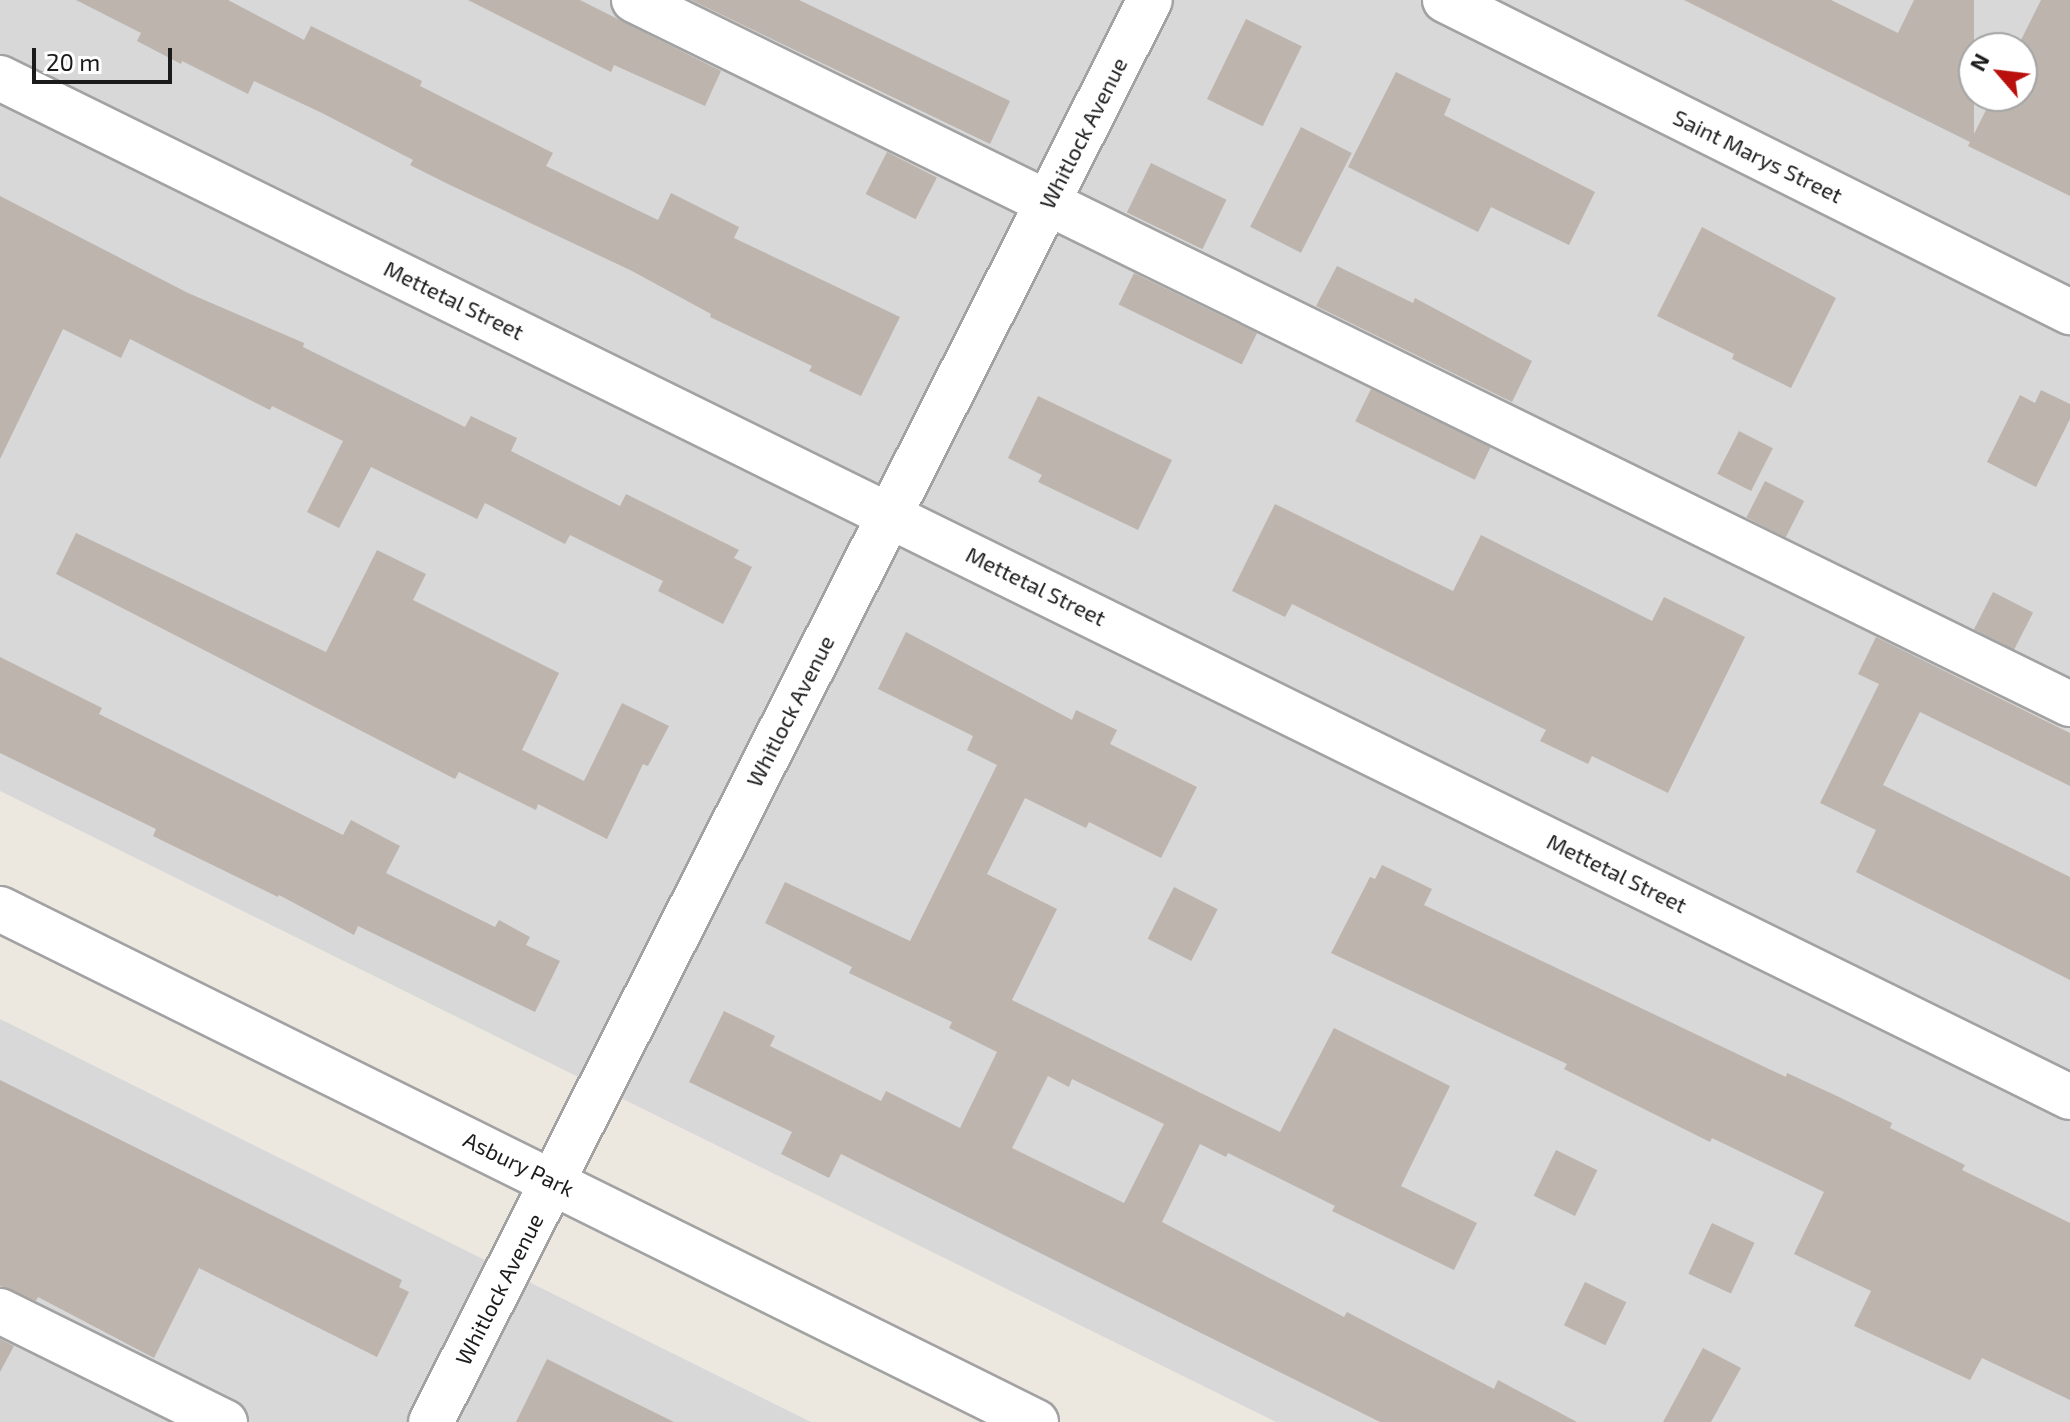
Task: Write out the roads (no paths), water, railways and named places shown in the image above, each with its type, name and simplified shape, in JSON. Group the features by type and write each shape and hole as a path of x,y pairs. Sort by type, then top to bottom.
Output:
{"street":[{"path":"634,0 2070,704"},
{"name":"Whitlock Avenue","path":"431,1422 1150,0"},
{"name":"Saint Marys Street","path":"1445,0 2070,312"},
{"name":"Mettetal Street","path":"0,78 890,513 2070,1097"},
{"name":"Asbury Park","path":"0,909 1036,1422"},
{"path":"0,1311 225,1422"}]}
